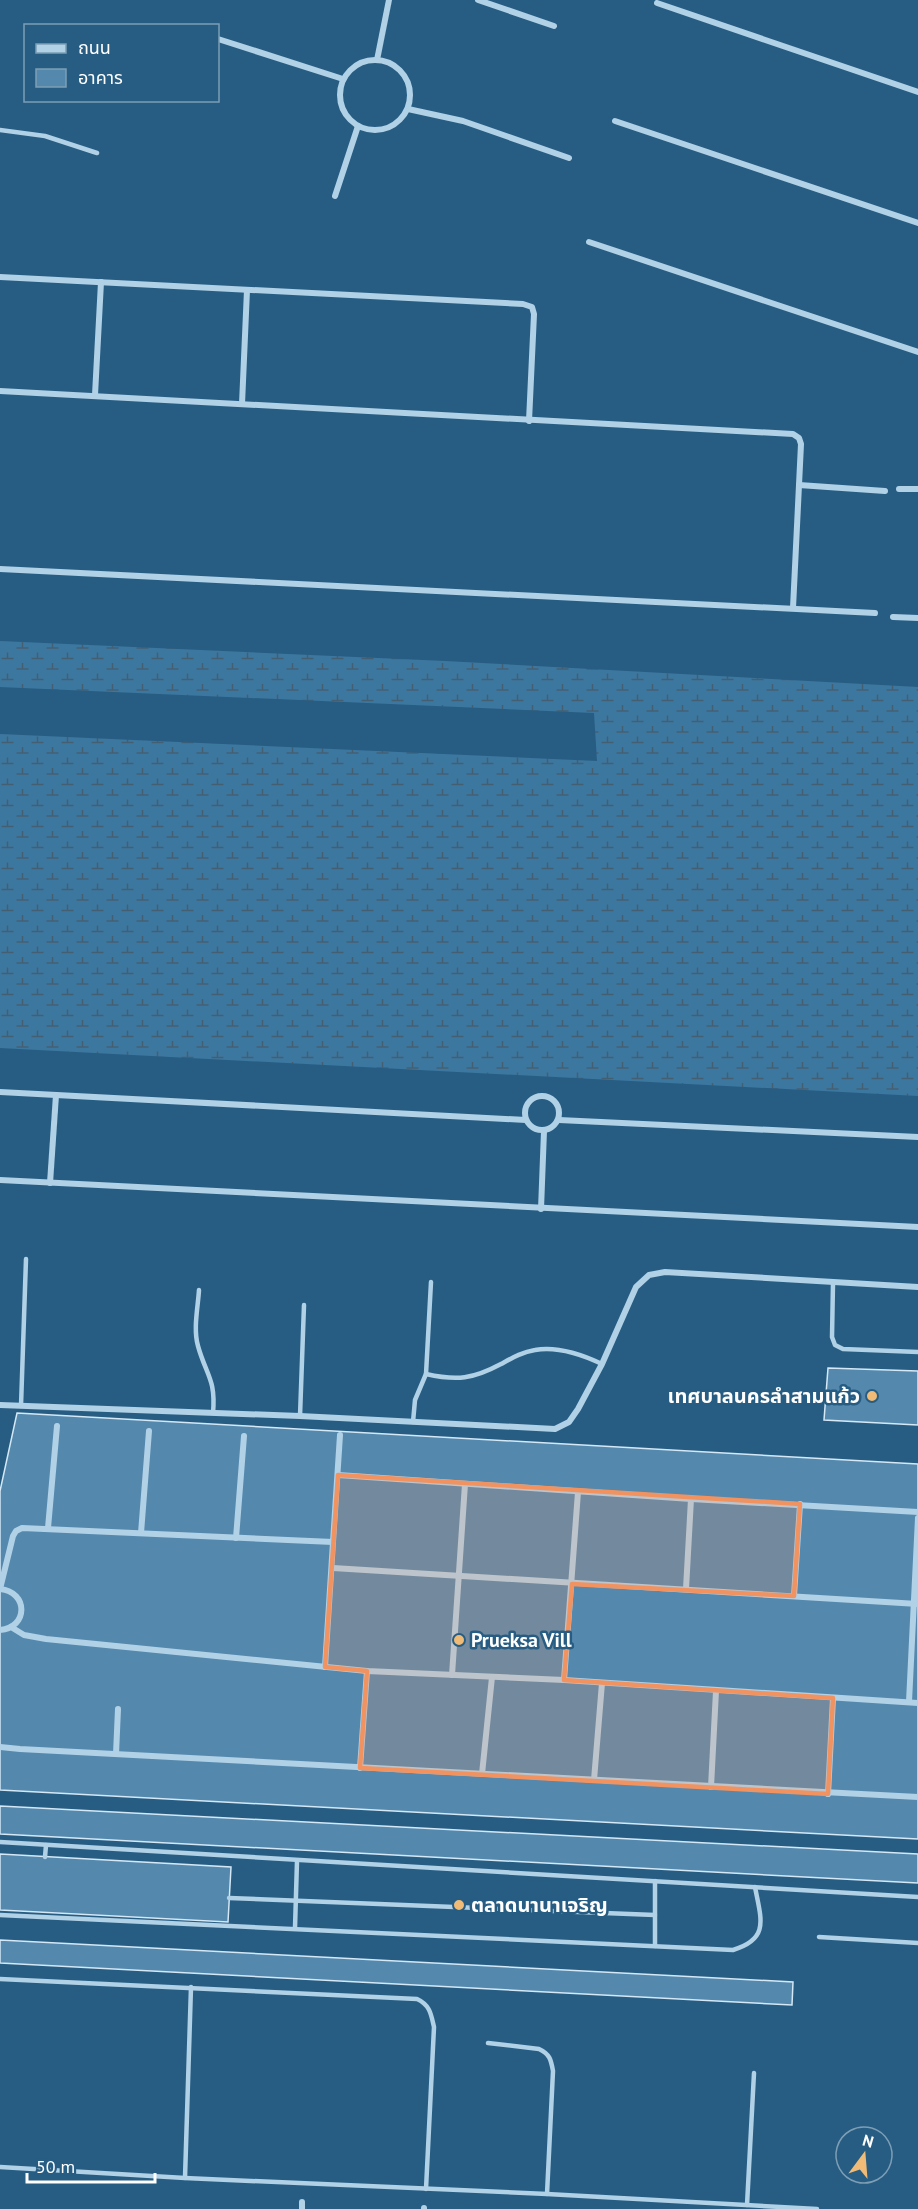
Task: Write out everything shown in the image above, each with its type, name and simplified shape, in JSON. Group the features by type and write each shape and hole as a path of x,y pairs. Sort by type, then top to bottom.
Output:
{"street":[{"path":"377,60 389,0"},
{"path":"478,0 554,26"},
{"path":"657,3 918,92"},
{"path":"219,39 343,79"},
{"path":"377,60 390,63 408,82 410,96 408,109 401,119 381,130 369,130 358,126 347,118 340,106 339,92 343,79 351,68 363,62 377,60"},
{"path":"408,109 463,121 569,158"},
{"path":"615,121 918,223"},
{"path":"335,196 358,126"},
{"path":"590,242 918,352"},
{"path":"0,277 524,304 532,307 534,314 529,421"},
{"path":"96,395 102,282"},
{"path":"242,404 247,290"},
{"path":"0,391 793,434 799,438 801,444 793,608"},
{"path":"799,485 885,490"},
{"path":"899,489 918,489"},
{"path":"0,569 875,613"},
{"path":"893,617 918,618"},
{"path":"0,1092 526,1120"},
{"path":"50,1183 56,1095"},
{"path":"543,1096 555,1101 559,1109 559,1120 544,1131 532,1127 526,1120 525,1113 528,1104 537,1097 543,1096"},
{"path":"559,1120 918,1137"},
{"path":"541,1209 544,1131"},
{"path":"0,1180 918,1227"},
{"path":"0,1405 300,1416 555,1429 568,1422 578,1409 602,1364 636,1287 649,1275 664,1272 918,1287"},
{"path":"48,1528 57,1426"},
{"path":"141,1533 149,1431"},
{"path":"325,1667 340,1435"},
{"path":"236,1538 244,1436"},
{"path":"338,1475 918,1512"},
{"path":"452,1674 465,1484"},
{"path":"564,1680 578,1492"},
{"path":"686,1589 691,1499"},
{"path":"794,1596 800,1504"},
{"path":"909,1702 918,1518"},
{"path":"0,1629 11,1627 20,1617 21,1604 13,1593 0,1589 12,1536 22,1528 333,1542"},
{"path":"333,1568 915,1604"},
{"path":"11,1627 24,1635 46,1639 367,1671 564,1680 918,1703"},
{"path":"360,1768 367,1671"},
{"path":"482,1774 492,1677"},
{"path":"594,1780 602,1683"},
{"path":"711,1787 716,1691"},
{"path":"828,1794 833,1698"},
{"path":"116,1755 118,1708"},
{"path":"0,1747 828,1794 918,1797"}],"lane":[{"path":"0,130 45,136 97,153"},
{"path":"21,1406 26,1259"},
{"path":"413,1422 415,1400 426,1374 431,1282"},
{"path":"833,1283 832,1337 835,1345 843,1349 918,1352"},
{"path":"199,1290 197,1344 213,1384 215,1394 213,1413"},
{"path":"300,1416 304,1305"},
{"path":"426,1374 463,1379 477,1375 519,1354 537,1349 583,1355 602,1364"},
{"path":"0,1842 918,1897"},
{"path":"45,1857 46,1845"},
{"path":"295,1928 297,1861"},
{"path":"655,1881 655,1946"},
{"path":"0,1915 41,1915 733,1950 748,1946 755,1940 760,1929 755,1887"},
{"path":"229,1898 655,1915"},
{"path":"819,1937 918,1942"},
{"path":"0,1978 417,1998 431,2011 434,2027 426,2189"},
{"path":"185,2178 191,1987"},
{"path":"488,2043 539,2049 546,2052 550,2058 553,2071 547,2194"},
{"path":"747,2205 754,2073"},
{"path":"0,2168 818,2209"}],"highlighted area":[{"path":"338,1475 800,1504 794,1596 572,1584 564,1680 833,1698 828,1794 360,1768 367,1671 325,1667"}],"green space":[{"path":"0,641 445,661 918,687 918,1096 0,1048 0,734 597,761 594,713 0,687"}],"building":[{"name":"เทศบาลนครลำสามแก้ว","path":"828,1368 918,1371 918,1425 824,1420"},
{"name":"Prueksa Vill","path":"17,1413 918,1464 918,1839 0,1790 0,1491"},
{"path":"0,1806 918,1854 918,1883 0,1834"},
{"path":"0,1854 231,1867 228,1922 0,1910"},
{"path":"0,1940 793,1982 792,2005 0,1963"}],"place":[{"name":"เทศบาลนครลำสามแก้ว","path":"872,1396"},
{"name":"Prueksa Vill","path":"459,1640"},
{"name":"ตลาดนานาเจริญ","path":"459,1905"}]}
